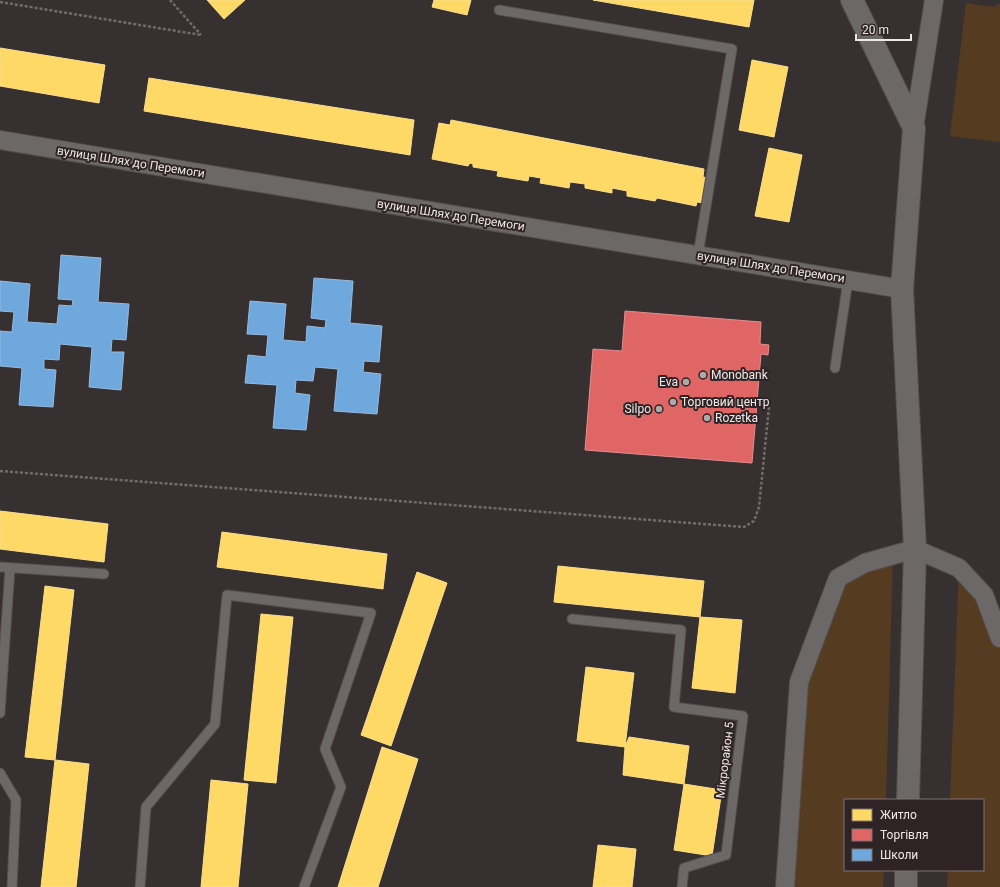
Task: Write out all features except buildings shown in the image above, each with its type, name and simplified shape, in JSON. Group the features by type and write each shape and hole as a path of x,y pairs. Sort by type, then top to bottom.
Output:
{"street":[{"path":"852,0 914,128"},
{"path":"908,799 915,549 902,289 914,128 934,0"},
{"name":"вулиця Шлях до Перемоги","path":"0,140 902,289"},
{"path":"785,887 799,682 838,578 865,563 915,549 959,568 984,595 1000,638"},
{"path":"906,871 906,887"}],"lane":[{"path":"499,10 732,49 698,255"},
{"path":"835,368 848,280"},
{"path":"0,567 104,574"},
{"path":"0,713 10,568"},
{"path":"140,887 146,807 215,724 227,595 371,613 325,749 341,787 304,887"},
{"name":"Мікрорайон 5","path":"572,620 681,630 674,707 742,716 726,855 684,868 682,887"},
{"path":"0,773 16,800 12,887"}],"path":[{"path":"0,2 201,35 170,0"},
{"path":"0,471 744,527 754,521 759,507 769,407"}],"shaded area":[{"path":"966,3 994,7 1000,3 1000,142 950,136"},
{"path":"893,555 886,799 844,799 844,871 884,871 883,887 785,887 799,682 838,578"},
{"path":"959,568 1000,638 1000,887 947,887 948,871 984,871 984,799 950,799"}],"place":[{"name":"Monobank","path":"703,375"},
{"name":"Eva","path":"686,382"},
{"name":"Торговий центр","path":"673,402"},
{"name":"Silpo","path":"659,409"},
{"name":"Rozetka","path":"707,418"}]}
